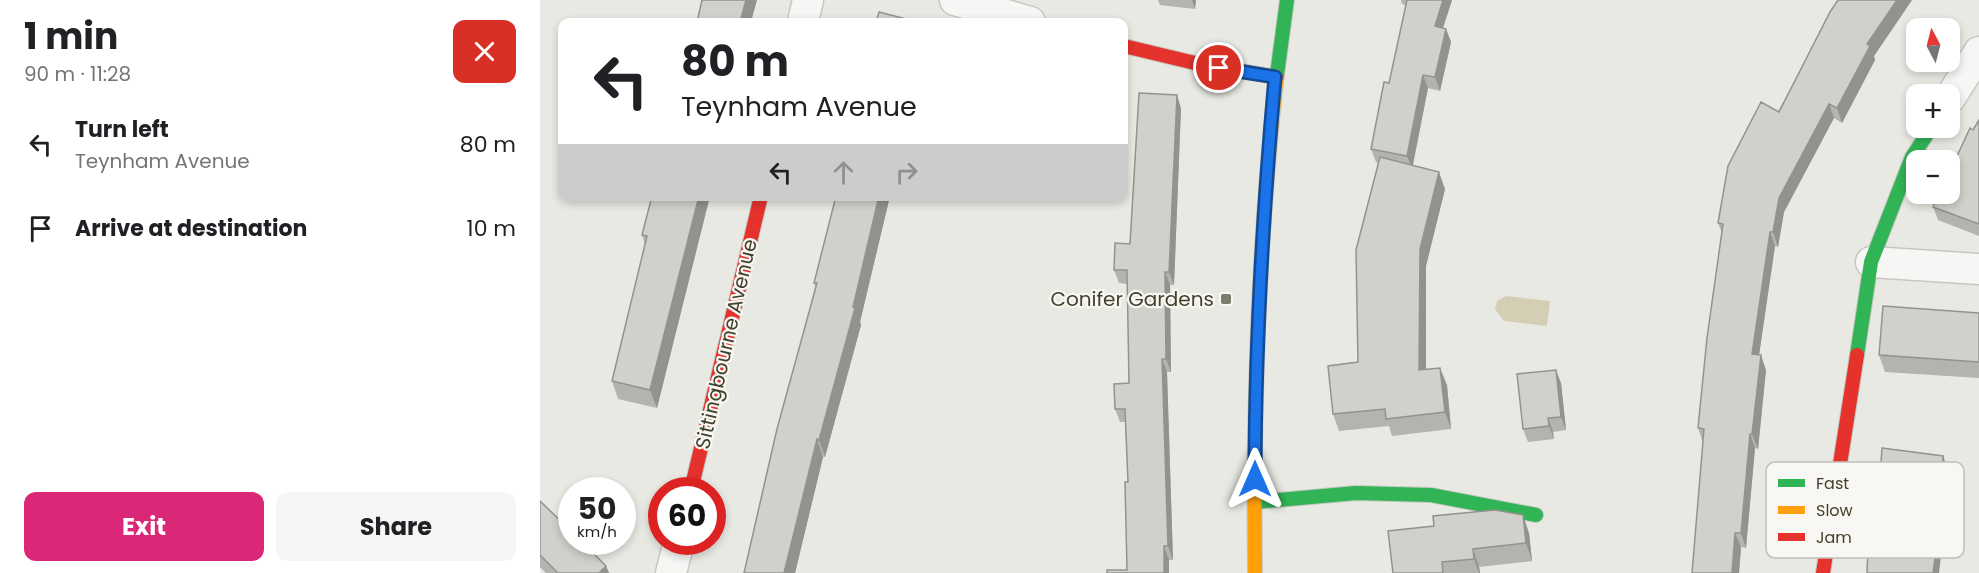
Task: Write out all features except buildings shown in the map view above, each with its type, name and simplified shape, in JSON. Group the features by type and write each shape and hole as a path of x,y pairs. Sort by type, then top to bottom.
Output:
{"street":[{"path":"804,18 808,0"},
{"path":"955,0 1016,18"},
{"path":"1255,573 1256,377 1261,235 1275,77 1287,0"},
{"path":"1128,47 1209,66 1275,77"},
{"path":"1959,84 1979,52"},
{"path":"1840,462 1871,262 1912,157 1924,138"},
{"name":"Sittingbourne Avenue","path":"694,477 760,201"},
{"path":"1871,262 1979,269"},
{"path":"1255,502 1356,493 1431,495 1536,515"},
{"path":"671,573 676,555"},
{"path":"1823,573 1825,558"}],"shaded area":[{"path":"1506,296 1550,301 1547,326 1504,321 1495,309 1497,301"}],"traffic: fast":[{"path":"1276,82 1287,0"},
{"path":"1857,355 1871,262 1912,157 1924,138"},
{"path":"1255,502 1356,493 1431,495 1536,515"}],"traffic: slow":[{"path":"1255,573 1258,327 1265,204 1276,82"}],"traffic: jam":[{"path":"1128,47 1199,64 1276,77"},
{"path":"694,477 760,201"},
{"path":"1840,462 1857,355"},
{"path":"1823,573 1825,558"}],"place":[{"name":"Conifer Gardens","path":"1226,299"}],"route":[{"path":"1219,68 1275,77 1261,235 1255,479"}]}
